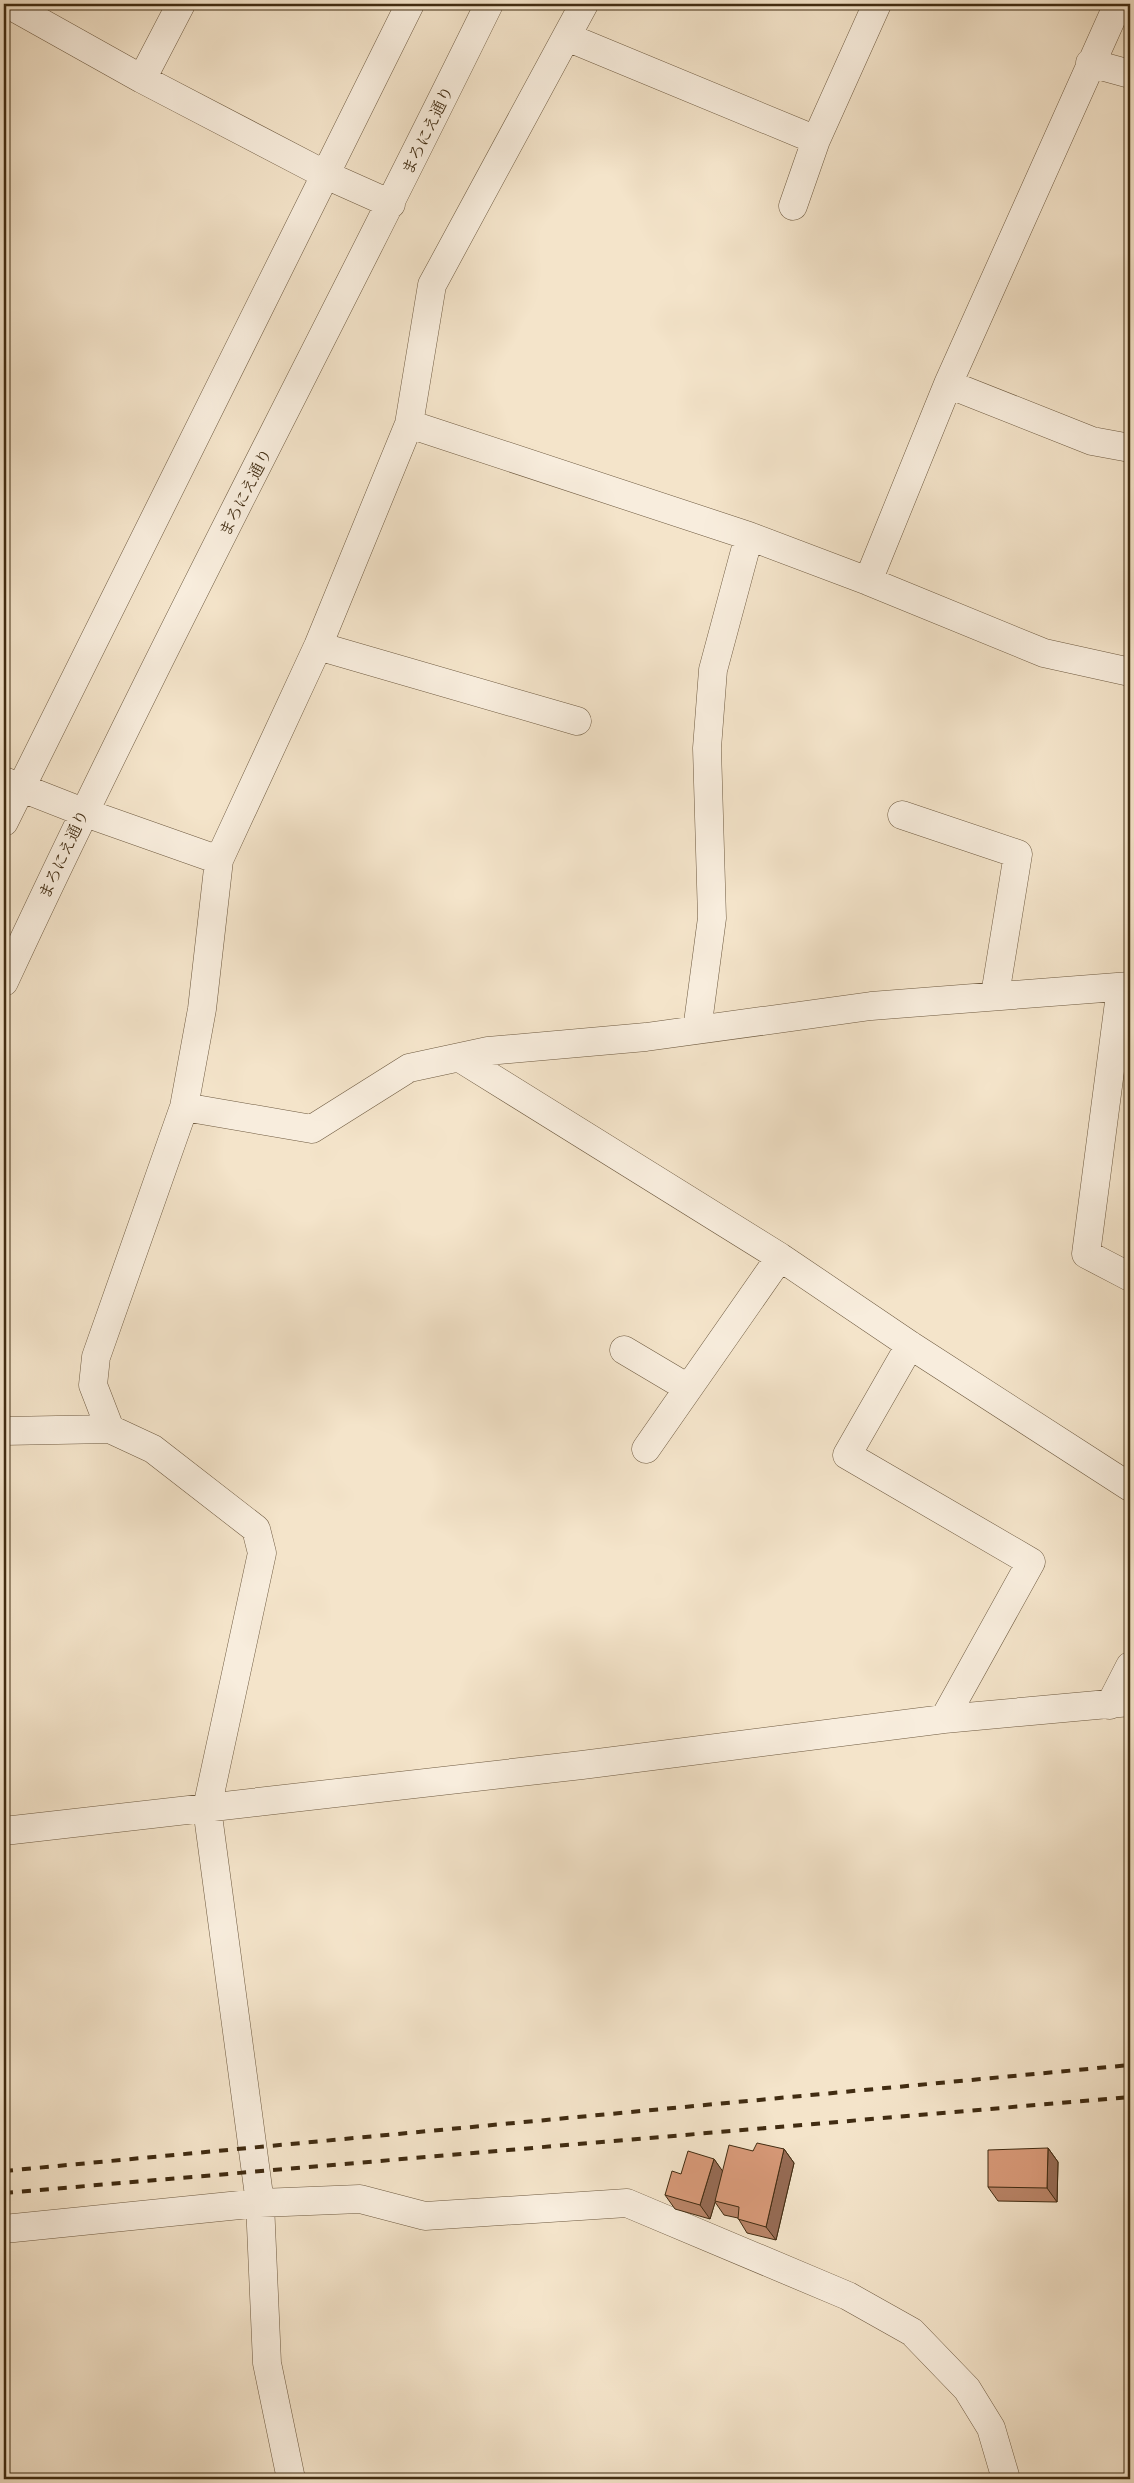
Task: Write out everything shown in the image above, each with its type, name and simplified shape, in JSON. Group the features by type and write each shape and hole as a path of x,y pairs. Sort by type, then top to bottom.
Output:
{"street":[{"path":"8,4 142,79 326,175 391,204"},
{"path":"142,79 181,4"},
{"path":"4,822 12,784 326,175 410,4"},
{"name":"まろにえ通り","path":"4,982 83,812 391,204 489,4"},
{"path":"110,1429 93,1385 96,1357 184,1107 202,1009 219,860 318,646 409,424 432,286 584,4"},
{"path":"793,206 816,140 877,4"},
{"path":"868,581 948,384 1118,4"},
{"path":"567,37 816,140"},
{"path":"1090,63 1130,74"},
{"path":"948,384 1092,441 1130,448"},
{"path":"409,424 749,536 868,581 1044,653 1130,672"},
{"path":"697,1030 712,918 707,748 713,670 749,536"},
{"path":"318,646 576,721"},
{"path":"12,784 83,812 219,860"},
{"path":"902,815 1018,854 996,995"},
{"path":"184,1107 312,1130 409,1068 488,1051 646,1037 871,1006 1125,986 1086,1254 1130,1277"},
{"path":"460,1058 780,1257 910,1345 1130,1487"},
{"path":"646,1449 780,1257"},
{"path":"910,1345 847,1455 1031,1562 944,1719"},
{"path":"624,1350 688,1388"},
{"path":"4,1431 110,1429 153,1449 256,1529 262,1553 207,1808 260,2203 267,2363 291,2479"},
{"path":"4,1831 582,1765 944,1719 1120,1703 1130,1666"},
{"path":"4,2229 260,2203 360,2199 425,2216 626,2203 848,2296 912,2332 967,2389 991,2428 1006,2479"}],"building":[{"path":"757,2143 784,2149 766,2227 738,2219 739,2207 715,2201 729,2145 753,2151"},
{"path":"1048,2148 1047,2188 988,2187 988,2150"},
{"path":"688,2151 714,2159 700,2205 665,2195 672,2171 681,2174"},
{"path":"1130,2337 1130,2369 1128,2368"}],"railway":[{"path":"4,2171 1130,2065"},
{"path":"4,2193 1130,2097"}]}
